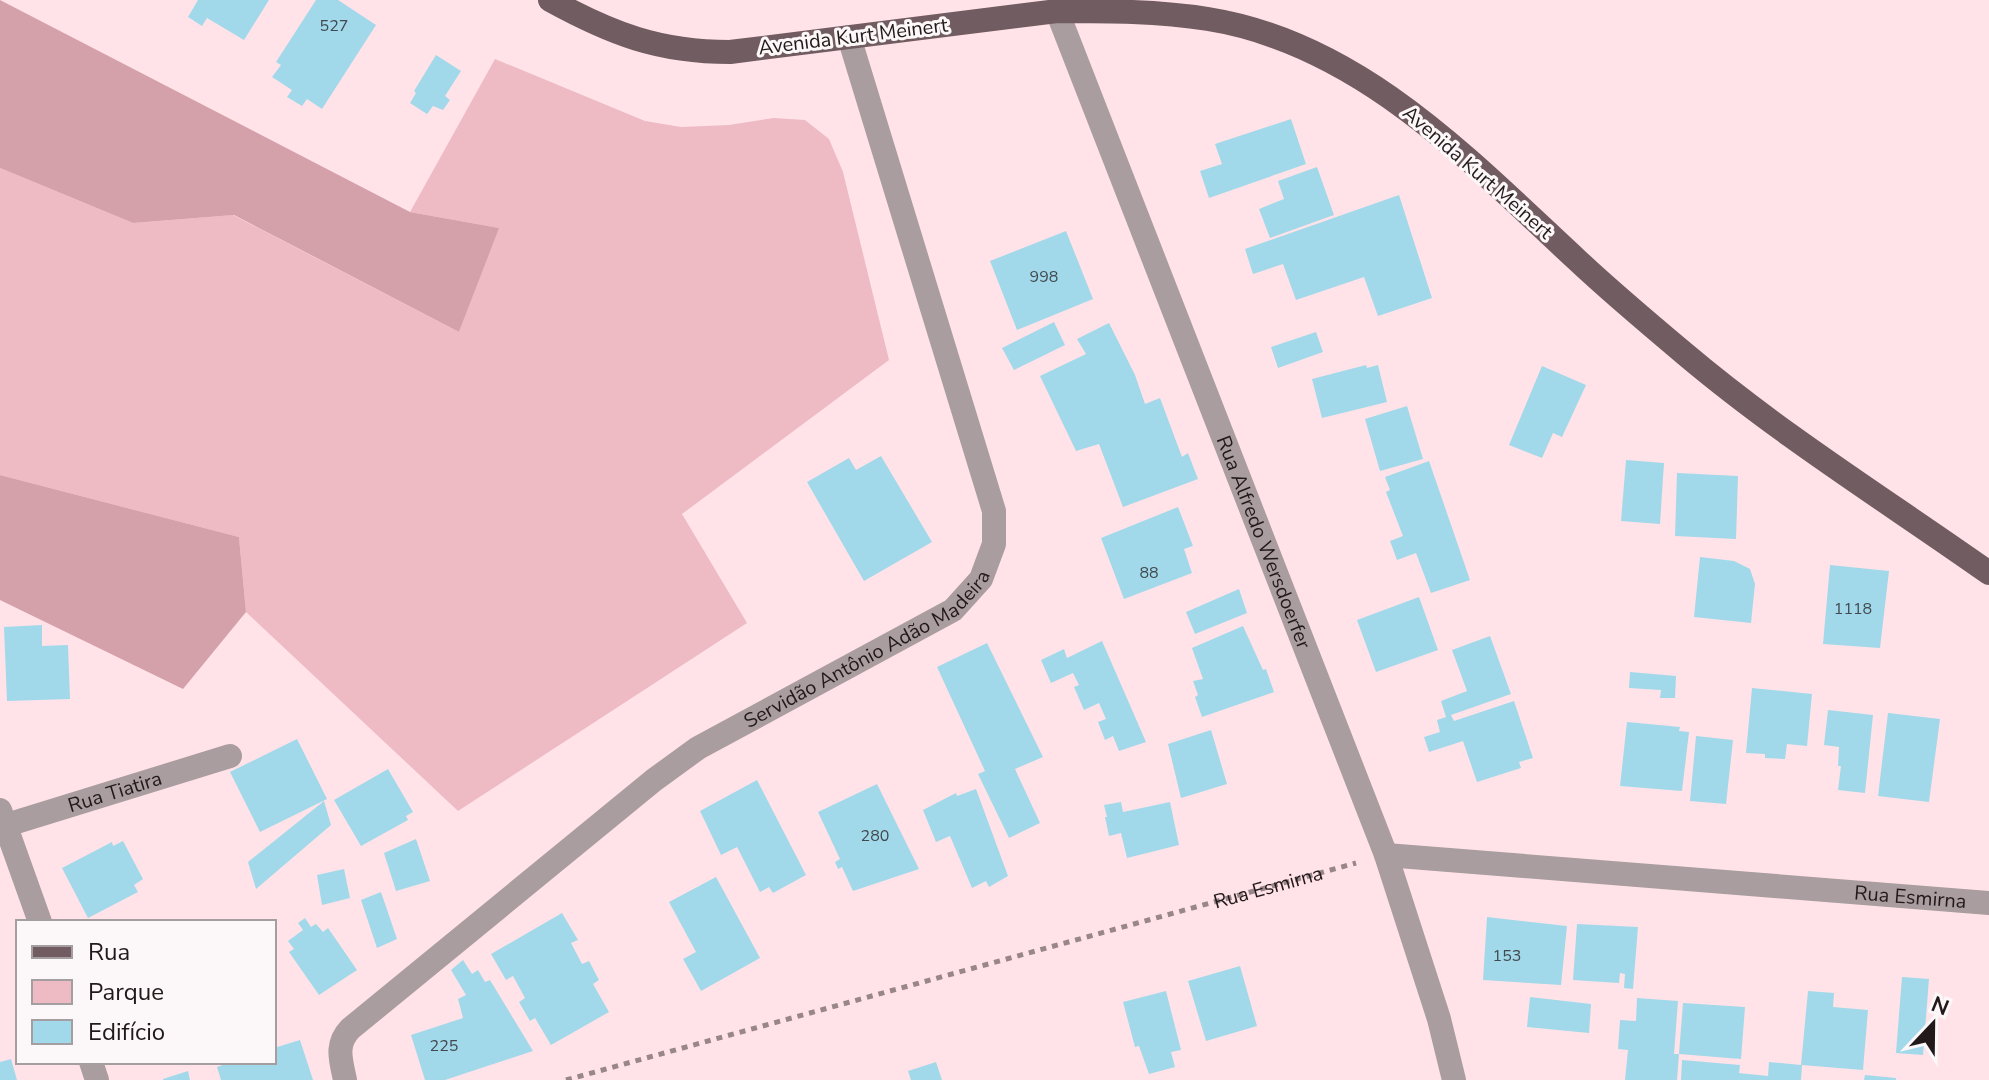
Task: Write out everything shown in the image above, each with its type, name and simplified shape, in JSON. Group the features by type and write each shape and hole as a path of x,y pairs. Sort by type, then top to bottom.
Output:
{"main road":[{"name":"Avenida Kurt Meinert","path":"550,0 616,32 690,52 730,52 1057,11 1209,19 1258,32 1311,52 1409,109 1506,191 1576,259 1749,406 1989,573"}],"street":[{"name":"Rua Alfredo Wersdoerfer","path":"1057,11 1386,855 1439,1019 1454,1080"},
{"name":"Servidão Antônio Adão Madeira","path":"345,1080 339,1049 341,1038 350,1029 654,780 698,748 953,610 981,579 994,544 994,511 849,37"},
{"name":"Rua Tiatira","path":"2,821 230,756"},
{"path":"2,821 39,920"},
{"name":"Rua Esmirna","path":"1386,855 1989,903"}],"path":[{"name":"Rua Esmirna","path":"566,1080 1386,855"}],"green space":[{"path":"495,59 645,121 681,127 729,125 774,118 805,120 829,139 843,172 889,360 682,514 747,623 458,811 246,612 239,537 0,475 0,168 133,223 233,215 459,332 498,228 410,212"}],"shaded area":[{"path":"0,0 410,212 499,228 459,332 234,215 133,223 0,168"},
{"path":"0,475 239,537 246,612 183,689 0,600"}],"building":[{"path":"198,0 269,0 244,40 207,18 202,26 188,17"},
{"path":"316,0 338,0 376,25 322,109 307,99 302,106 287,97 292,90 272,77 281,65 276,62"},
{"path":"436,55 461,71 445,96 450,100 443,110 433,106 427,114 410,103"},
{"path":"1291,119 1306,164 1209,198 1200,171 1222,164 1215,144"},
{"path":"1317,167 1334,215 1270,238 1259,209 1284,199 1278,181"},
{"path":"1399,195 1432,298 1378,316 1364,277 1296,300 1283,264 1253,274 1245,249"},
{"path":"1066,231 1093,299 1017,330 990,261"},
{"path":"1054,322 1065,345 1014,370 1002,348"},
{"path":"1109,323 1135,375 1145,404 1160,398 1182,457 1188,453 1198,479 1123,507 1099,444 1076,451 1040,376 1086,354 1077,339"},
{"path":"1316,332 1323,352 1278,368 1271,347"},
{"path":"1366,365 1367,368 1378,365 1387,402 1322,418 1312,379"},
{"path":"1542,366 1586,385 1562,437 1553,433 1542,458 1509,445"},
{"path":"1407,406 1423,459 1380,471 1365,419"},
{"path":"881,456 932,542 864,581 807,482 849,458 856,470"},
{"path":"1626,460 1664,463 1660,524 1621,521"},
{"path":"1429,461 1470,580 1431,593 1416,553 1397,560 1390,541 1403,536 1386,492 1390,490 1385,477"},
{"path":"1677,473 1738,476 1736,539 1675,536"},
{"path":"1178,507 1193,546 1184,549 1192,573 1124,599 1101,538"},
{"path":"1700,557 1734,561 1750,569 1755,584 1751,623 1694,617"},
{"path":"1830,565 1889,571 1880,648 1823,644"},
{"path":"1239,589 1247,613 1195,634 1186,612"},
{"path":"1419,597 1438,650 1376,672 1357,620"},
{"path":"42,625 42,646 68,645 70,699 7,701 4,627"},
{"path":"1243,626 1263,670 1266,669 1274,692 1202,717 1193,681 1203,679 1192,648"},
{"path":"1490,636 1511,694 1451,715 1454,721 1514,701 1533,758 1519,762 1521,768 1477,782 1463,741 1429,752 1424,737 1440,732 1437,720 1446,717 1441,701 1467,691 1452,650"},
{"path":"1102,641 1146,742 1119,751 1113,736 1105,740 1098,722 1106,719 1099,703 1084,710 1074,687 1079,685 1073,673 1051,683 1041,660 1064,649 1067,658"},
{"path":"987,643 1043,757 1015,769 1040,823 1009,838 978,774 985,771 937,667"},
{"path":"1630,672 1676,676 1675,698 1660,698 1661,690 1629,688"},
{"path":"1752,688 1812,694 1807,746 1787,744 1785,759 1746,753"},
{"path":"1828,710 1873,715 1865,793 1838,790 1841,766 1838,766 1839,747 1824,745"},
{"path":"1888,713 1940,719 1929,802 1878,796"},
{"path":"1627,722 1680,727 1679,731 1689,732 1682,791 1620,786"},
{"path":"1211,730 1227,784 1181,798 1168,744"},
{"path":"1696,736 1733,740 1726,804 1690,801"},
{"path":"297,739 327,799 260,832 230,772"},
{"path":"388,769 413,812 406,816 408,820 361,846 334,800"},
{"path":"757,780 806,875 773,893 769,887 760,892 737,847 721,855 700,811"},
{"path":"877,784 919,869 853,891 842,867 838,869 835,862 840,859 818,812"},
{"path":"976,789 1008,876 989,887 986,881 972,888 950,836 936,842 923,810 956,793 957,796"},
{"path":"324,801 331,825 256,889 248,862"},
{"path":"1121,802 1123,812 1170,802 1179,845 1127,858 1121,833 1109,836 1105,817 1104,805"},
{"path":"416,839 430,881 396,891 384,853"},
{"path":"123,841 143,879 134,885 138,892 88,918 62,868 112,842 113,846"},
{"path":"344,869 350,898 322,905 317,875"},
{"path":"716,877 760,958 701,991 683,959 696,952 669,902"},
{"path":"381,892 397,939 377,948 361,900"},
{"path":"562,913 578,940 571,943 582,964 589,961 599,980 593,984 609,1012 551,1045 535,1018 530,1021 519,1002 525,998 513,976 506,980 491,954"},
{"path":"1487,917 1567,926 1561,985 1483,980"},
{"path":"305,918 311,927 316,924 323,932 328,928 357,970 319,995 289,952 294,949 288,941 303,930 298,923"},
{"path":"1577,924 1638,927 1633,989 1624,988 1625,974 1620,973 1619,983 1573,980"},
{"path":"463,960 472,974 478,970 485,982 490,980 533,1051 445,1080 425,1080 411,1035 463,1018 458,999 466,995 451,970"},
{"path":"1240,966 1257,1026 1206,1041 1188,981"},
{"path":"1902,977 1929,979 1923,1055 1896,1053"},
{"path":"1166,991 1181,1050 1171,1052 1175,1067 1149,1074 1139,1046 1135,1047 1123,1002"},
{"path":"1808,991 1834,993 1833,1007 1868,1010 1863,1070 1802,1065 1801,1080 1681,1080 1682,1060 1740,1065 1739,1073 1768,1076 1769,1062 1801,1065"},
{"path":"1530,997 1591,1004 1589,1033 1527,1027"},
{"path":"1637,998 1678,1001 1674,1054 1679,1054 1677,1080 1625,1080 1628,1050 1618,1049 1620,1020 1636,1021"},
{"path":"1683,1003 1745,1007 1741,1059 1679,1054"},
{"path":"300,1040 313,1080 221,1080 217,1067 225,1064 276,1064 276,1047"},
{"path":"11,1059 17,1080 0,1080 0,1062"},
{"path":"936,1062 942,1080 911,1080 908,1071"},
{"path":"188,1071 190,1080 163,1080 163,1079"},
{"path":"1865,1075 1896,1078 1896,1080 1864,1080"}]}
